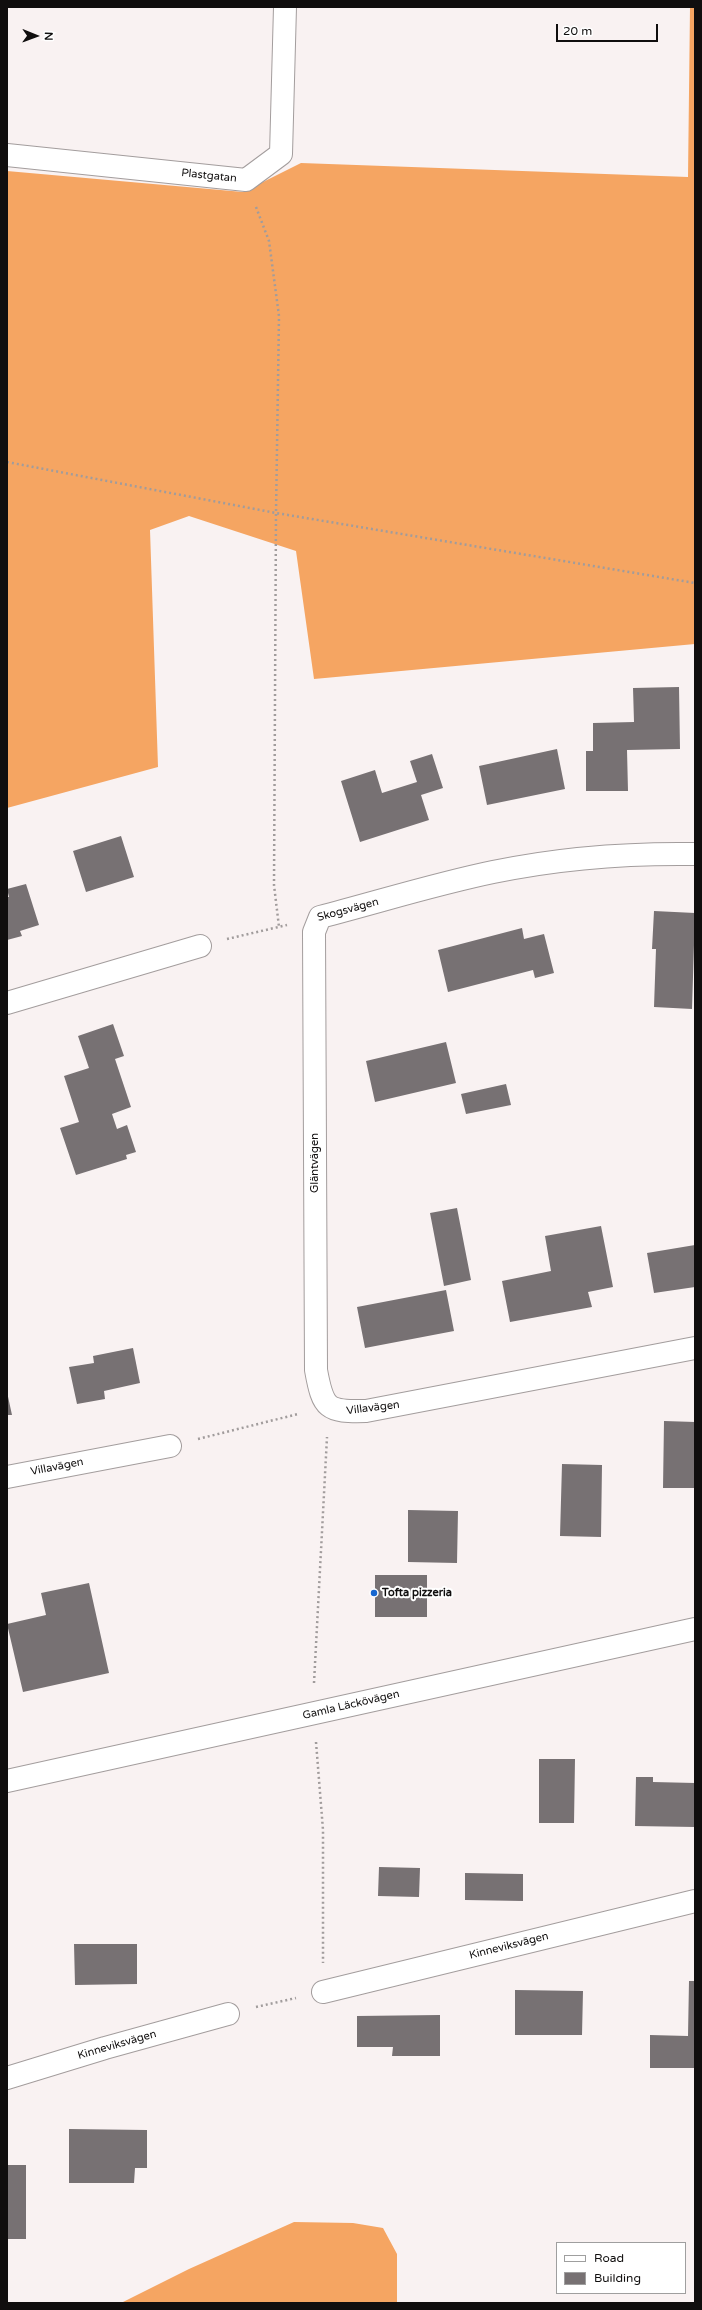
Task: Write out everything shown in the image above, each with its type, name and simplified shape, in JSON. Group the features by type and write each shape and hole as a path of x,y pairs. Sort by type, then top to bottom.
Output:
{"street":[{"name":"Plastgatan","path":"7,155 246,180 281,154 285,7"},
{"name":"Skogsvägen","path":"320,917 494,872 581,858 638,854 695,854"},
{"name":"Gläntvägen","path":"320,917 314,932 316,1370 321,1394 329,1407"},
{"path":"7,1002 200,946"},
{"name":"Villavägen","path":"329,1407 341,1412 366,1411 695,1348"},
{"name":"Villavägen","path":"7,1477 170,1446"},
{"name":"Gamla Läckövägen","path":"7,1781 695,1630"},
{"name":"Kinneviksvägen","path":"323,1992 695,1901"},
{"name":"Kinneviksvägen","path":"7,2078 105,2048 228,2014"}],"path":[{"path":"246,180 269,241 279,316 276,512 274,885 279,927"},
{"path":"7,462 276,512 695,583"},
{"name":"Skogsvägen","path":"200,946 320,917"},
{"path":"170,1446 329,1407"},
{"path":"228,2014 323,1992"}],"shaded area":[{"path":"690,7 695,7 695,644 314,679 296,551 189,516 150,530 158,767 7,808 7,171 243,192 301,163 688,177"},
{"path":"294,2222 353,2223 383,2228 397,2254 397,2303 121,2303 189,2269"}],"building":[{"path":"679,687 680,749 627,750 628,791 586,791 586,751 593,751 593,723 634,722 633,688"},
{"path":"557,749 565,789 487,805 479,766"},
{"path":"432,754 443,788 421,795 429,820 360,842 341,781 375,770 382,793 417,782 410,761"},
{"path":"121,836 134,877 86,892 73,851"},
{"path":"26,884 39,925 20,931 22,936 7,940 7,897 9,897 7,889"},
{"path":"654,911 695,913 692,1009 654,1007 656,949 652,949"},
{"path":"522,928 524,939 544,934 554,973 535,978 533,970 448,992 438,950"},
{"path":"113,1024 124,1056 115,1059 131,1107 112,1114 117,1129 127,1125 136,1152 126,1155 127,1159 76,1175 60,1128 79,1122 64,1076 89,1068 78,1036"},
{"path":"446,1042 456,1083 375,1102 366,1061"},
{"path":"506,1084 511,1105 466,1114 461,1094"},
{"path":"457,1208 471,1280 444,1286 430,1213"},
{"path":"601,1226 613,1287 588,1292 592,1307 510,1322 502,1281 551,1271 545,1236"},
{"path":"695,1245 695,1287 654,1293 647,1253"},
{"path":"446,1290 454,1331 365,1348 357,1307"},
{"path":"133,1348 140,1383 104,1391 105,1399 77,1404 69,1367 94,1363 93,1356"},
{"path":"7,1392 12,1415 7,1415"},
{"path":"664,1421 695,1422 695,1488 663,1488"},
{"path":"562,1464 602,1465 601,1537 560,1536"},
{"path":"408,1510 458,1511 457,1563 408,1562"},
{"path":"375,1575 427,1575 427,1617 375,1617"},
{"path":"89,1583 109,1673 23,1692 7,1624 46,1615 41,1593"},
{"path":"539,1759 575,1759 574,1823 539,1823"},
{"path":"636,1777 653,1777 653,1782 695,1783 695,1827 635,1826"},
{"path":"379,1867 420,1868 419,1897 378,1896"},
{"path":"465,1873 523,1874 523,1901 465,1900"},
{"path":"74,1944 137,1944 137,1984 75,1985"},
{"path":"689,1981 695,1981 695,2068 650,2068 650,2035 688,2036"},
{"path":"515,1990 583,1991 582,2035 515,2035"},
{"path":"440,2015 440,2056 392,2056 393,2047 357,2047 357,2016"},
{"path":"69,2129 147,2130 147,2168 135,2168 134,2183 69,2183"},
{"path":"7,2165 26,2165 26,2239 7,2239"}],"place":[{"name":"Tofta pizzeria","path":"374,1593"}]}
